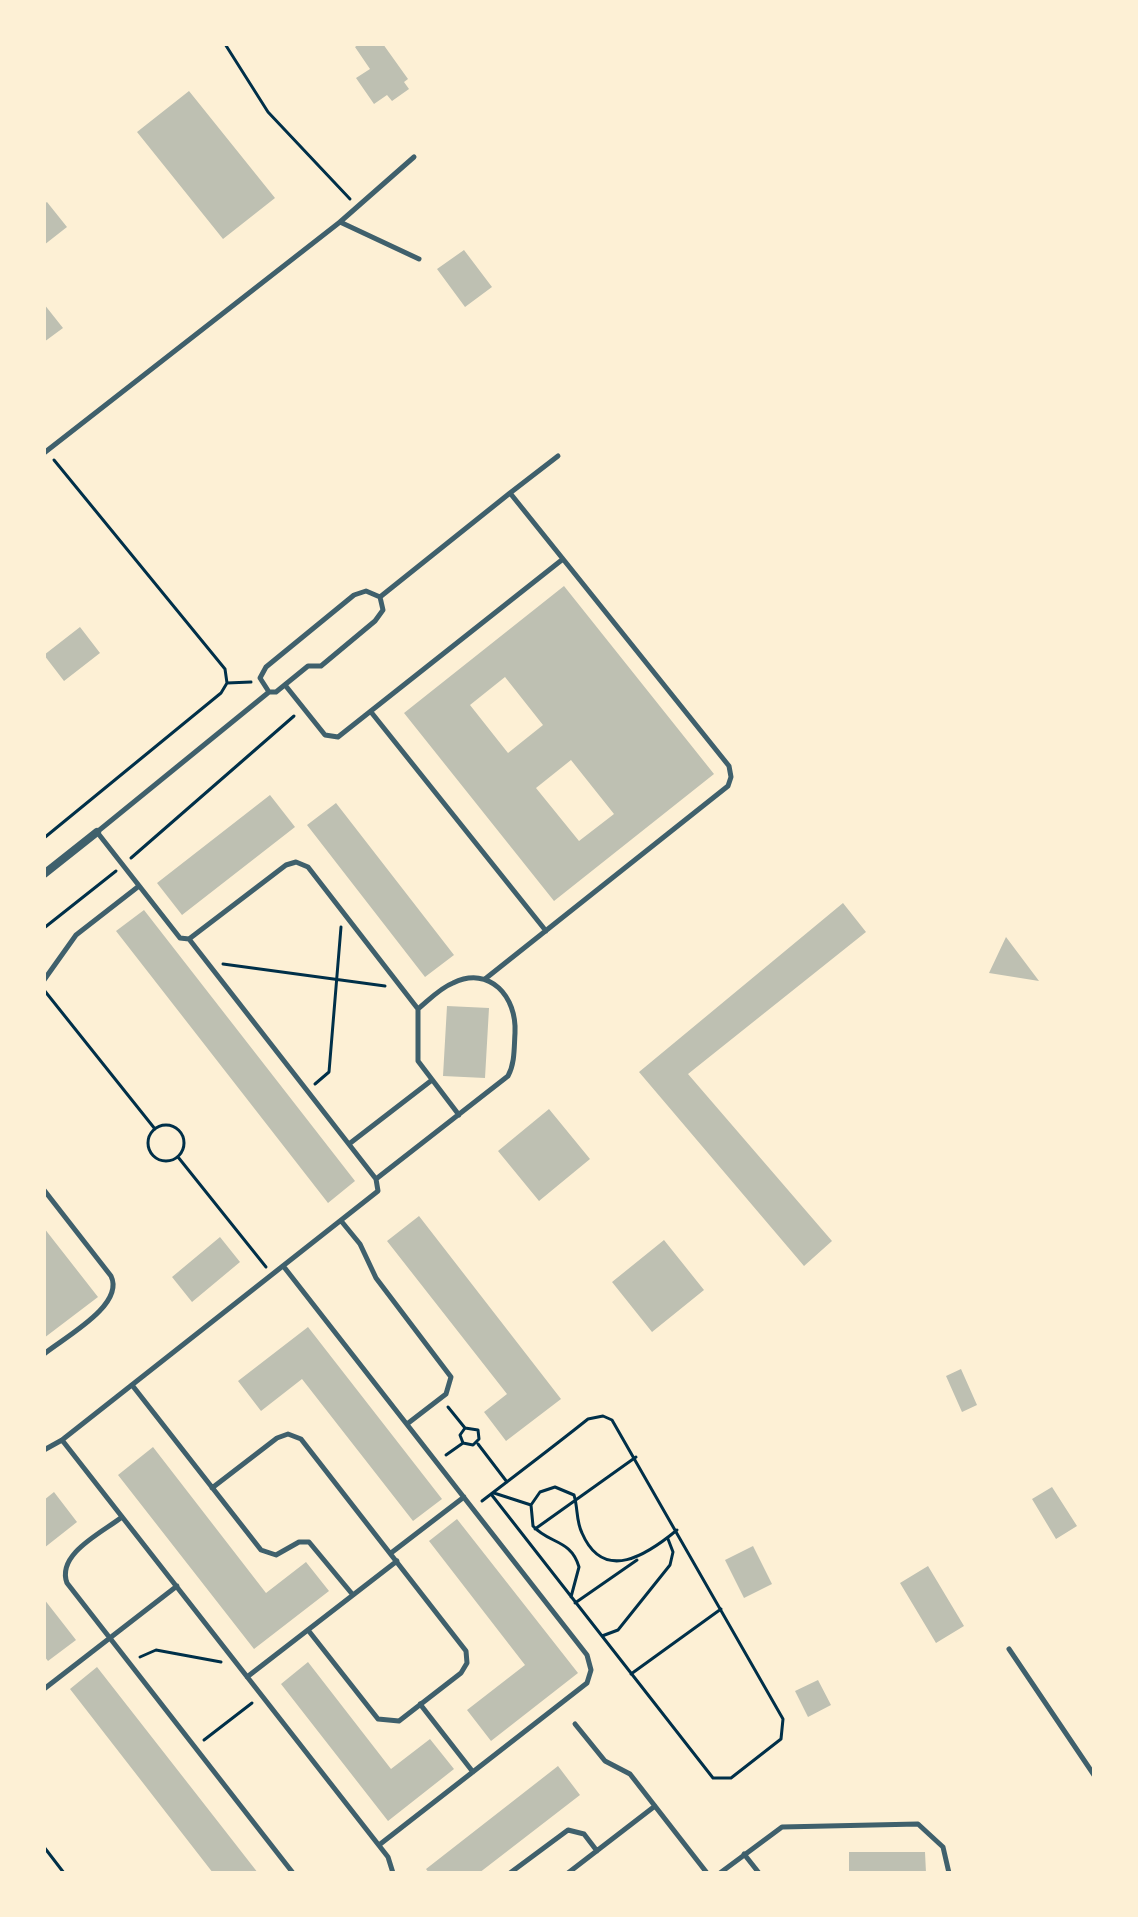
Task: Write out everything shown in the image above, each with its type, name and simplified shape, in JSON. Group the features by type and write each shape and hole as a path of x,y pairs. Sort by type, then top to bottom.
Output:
{"street":[{"path":"44,874 97,832"}],"lane":[{"path":"46,452 340,222 414,157"},
{"path":"340,222 419,259"},
{"path":"380,597 558,456"},
{"path":"418,1009 453,982 485,979 728,786 731,777 729,766 510,493"},
{"path":"285,685 325,735 333,738 371,712 563,559"},
{"path":"269,692 261,682 266,667 354,595 366,591 380,597"},
{"path":"380,597 383,610 375,621 321,666 308,666 274,693 269,692 97,832 180,938 189,939 290,862 308,867 418,1009 416,1053 459,1115"},
{"path":"371,712 546,931"},
{"path":"44,980 76,935 139,886"},
{"path":"44,1450 62,1440 374,1197 378,1188 376,1179 189,939"},
{"path":"376,1179 505,1079 513,1062 513,1010 500,987 485,979"},
{"path":"349,1144 432,1080"},
{"path":"44,1190 111,1276 115,1290 108,1304 44,1354"},
{"path":"342,1222 363,1249 376,1278 448,1370 450,1383 441,1397 407,1424"},
{"path":"284,1267 587,1655 591,1670 587,1683 379,1845"},
{"path":"132,1385 261,1550 276,1555 299,1542 309,1542 353,1595"},
{"path":"212,1488 277,1438 297,1436 468,1655 461,1673 399,1721 378,1719 308,1630"},
{"path":"62,1440 379,1845 388,1857 393,1873"},
{"path":"391,1553 464,1497"},
{"path":"122,1517 70,1558 64,1569 67,1583 293,1873"},
{"path":"247,1677 397,1561"},
{"path":"44,1689 177,1586"},
{"path":"1009,1649 1094,1775"},
{"path":"420,1704 473,1772"},
{"path":"575,1724 602,1758 626,1771 707,1873"},
{"path":"568,1873 655,1806"},
{"path":"720,1873 776,1830 789,1825 918,1824 943,1847 949,1873"},
{"path":"510,1873 568,1830 584,1834 597,1851"},
{"path":"744,1854 759,1873"}],"path":[{"path":"225,44 268,112 358,207"},
{"path":"44,838 221,693 227,683 225,669 46,452"},
{"path":"227,683 261,682"},
{"path":"44,928 123,865 303,708"},
{"path":"307,1090 329,1073 342,912"},
{"path":"207,962 402,989"},
{"path":"44,990 155,1129"},
{"path":"173,1127 180,1132 183,1150 178,1157 171,1161 155,1158 148,1143 155,1129 173,1127"},
{"path":"178,1157 273,1276"},
{"path":"441,1397 465,1428 478,1430 477,1443 507,1482"},
{"path":"473,1508 593,1417 603,1416 617,1424 784,1726 781,1739 731,1778 713,1778 492,1494"},
{"path":"465,1428 460,1435 463,1443 470,1446 477,1443"},
{"path":"437,1462 463,1443"},
{"path":"535,1529 636,1457"},
{"path":"571,1597 579,1577 577,1558 565,1543 535,1529 531,1521 531,1505 540,1492 555,1487 570,1492 576,1500 579,1528 595,1551 616,1561 640,1558"},
{"path":"492,1494 531,1505"},
{"path":"575,1603 677,1530"},
{"path":"602,1636 618,1630 670,1565 673,1552 667,1538"},
{"path":"631,1674 721,1609"},
{"path":"130,1664 147,1651 156,1650 239,1666"},
{"path":"195,1747 262,1696"},
{"path":"44,1847 64,1873"}],"building":[{"path":"359,44 383,44 408,79 404,82 409,89 392,101 387,95 374,104 356,78 370,69 355,47"},
{"path":"189,91 275,198 223,239 137,132"},
{"path":"47,202 67,227 44,245 44,204"},
{"path":"464,250 492,287 465,307 437,269"},
{"path":"44,304 63,328 44,342"},
{"path":"564,586 714,774 554,901 404,713","holes":["505,677 543,725 508,753 470,705","571,760 614,814 579,841 536,788"]},
{"path":"80,627 100,653 64,681 44,655"},
{"path":"270,795 295,827 182,915 157,883"},
{"path":"336,803 454,955 425,977 307,825"},
{"path":"843,903 866,932 688,1074 832,1241 804,1266 639,1072"},
{"path":"144,910 355,1181 328,1203 116,931"},
{"path":"1006,937 1039,981 989,973"},
{"path":"447,1006 489,1008 485,1078 443,1076"},
{"path":"549,1109 590,1159 539,1201 498,1151"},
{"path":"419,1216 561,1399 506,1441 484,1412 507,1394 387,1241"},
{"path":"44,1228 98,1297 44,1338"},
{"path":"220,1237 240,1262 192,1302 172,1277"},
{"path":"664,1240 704,1290 652,1332 612,1282"},
{"path":"308,1327 442,1499 413,1521 302,1379 261,1411 238,1381"},
{"path":"961,1369 977,1405 962,1412 946,1376"},
{"path":"153,1447 266,1593 306,1562 329,1591 254,1649 118,1475"},
{"path":"1052,1487 1077,1526 1056,1539 1032,1499"},
{"path":"54,1492 77,1522 44,1548 44,1500"},
{"path":"457,1519 578,1673 491,1741 467,1710 525,1665 429,1541"},
{"path":"753,1546 772,1584 744,1598 725,1560"},
{"path":"928,1566 964,1626 936,1643 900,1583"},
{"path":"44,1599 76,1640 48,1661 44,1656"},
{"path":"308,1662 391,1769 430,1739 454,1769 388,1821 281,1684"},
{"path":"97,1667 258,1873 213,1873 70,1689"},
{"path":"818,1680 831,1705 808,1717 795,1691"},
{"path":"558,1766 580,1795 479,1873 429,1873 426,1869"},
{"path":"849,1852 925,1852 926,1873 849,1873"}]}
